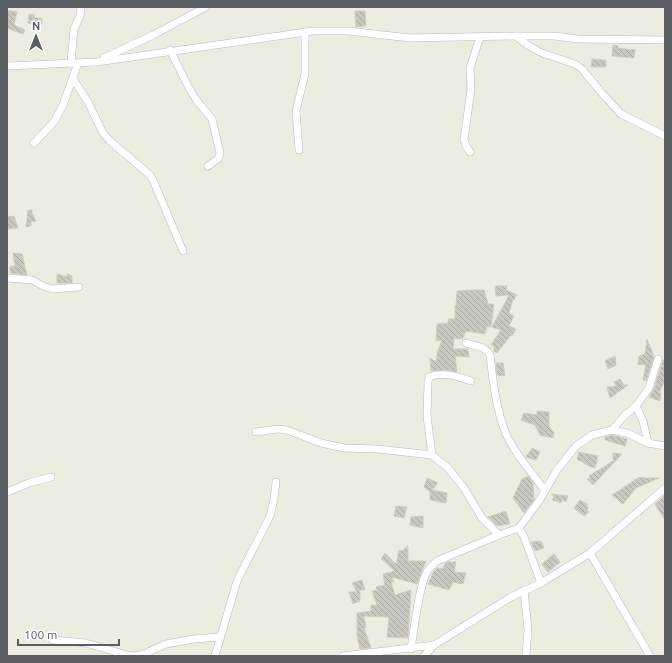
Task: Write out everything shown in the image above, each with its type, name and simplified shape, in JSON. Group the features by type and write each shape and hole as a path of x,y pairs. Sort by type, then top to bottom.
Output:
{"street":[{"path":"34,143 54,122 63,105 73,79 74,29 80,16 81,7"},
{"path":"97,62 206,7"},
{"path":"7,66 97,62 170,50 329,30 410,38 554,36 578,39 665,40"},
{"path":"299,150 296,111 305,74 305,32"},
{"path":"516,36 529,46 542,53 566,60 578,66 621,114 665,136"},
{"path":"470,152 464,140 471,89 470,68 480,37"},
{"path":"170,50 189,88 197,101 212,119 220,153 218,159 208,166"},
{"path":"73,79 88,102 103,133 154,180 183,251"},
{"path":"7,278 32,280 53,289 79,287"},
{"path":"466,343 488,350 490,355 494,389 506,434 512,445 545,491"},
{"path":"612,430 625,415 636,406 649,388 658,359"},
{"path":"432,455 427,416 428,382 430,377 435,374 451,375 471,381"},
{"path":"636,406 643,421 648,444"},
{"path":"256,432 287,430 321,443 344,448 377,449 432,455 448,468 464,488 482,518 499,535"},
{"path":"407,651 427,571 437,562 519,528 539,502 557,470 576,446 592,436 612,430 627,433 648,444 665,446"},
{"path":"7,492 29,483 51,477"},
{"path":"215,656 237,581 270,516 276,482"},
{"path":"424,656 434,645 511,597 541,583 590,553 665,488"},
{"path":"519,528 524,537 541,583"},
{"path":"590,553 650,656"},
{"path":"524,590 528,630 526,656"},
{"path":"52,640 86,643 127,655 136,656 166,644 194,639 220,637"},
{"path":"343,656 407,651 434,645"}],"building":[{"path":"7,10 17,12 14,25 25,30 23,34 7,28"},
{"path":"355,11 365,11 366,26 356,27"},
{"path":"29,14 34,15 34,18 42,18 42,24 28,23"},
{"path":"613,45 618,46 618,48 635,50 634,58 612,56"},
{"path":"592,59 606,60 606,67 591,67"},
{"path":"28,210 32,210 36,221 31,222 31,226 26,227"},
{"path":"14,216 18,228 7,229 7,217"},
{"path":"13,253 22,254 27,275 10,273 10,266 15,266"},
{"path":"57,274 67,277 67,274 72,276 72,283 57,283"},
{"path":"495,286 507,286 506,290 517,295 514,300 513,299 509,313 514,316 509,326 516,329 512,336 511,335 497,353 494,351 494,345 491,345 501,330 492,327 509,295 496,296"},
{"path":"484,290 488,304 494,304 491,327 487,326 485,334 466,331 462,339 454,338 453,349 468,349 469,357 455,356 457,372 445,370 431,371 430,358 436,362 442,340 436,341 437,324 448,323 448,319 455,319 457,291"},
{"path":"647,339 654,357 646,381 643,380 646,364 638,365 639,356 645,354"},
{"path":"615,356 616,365 608,369 605,361"},
{"path":"663,360 665,360 665,380 659,393 661,393 660,401 649,397 654,389"},
{"path":"496,363 503,363 505,376 497,375"},
{"path":"620,379 624,385 628,385 610,398 607,387 616,386 614,382"},
{"path":"537,411 549,412 549,427 554,432 553,438 540,435 535,425 521,420 524,413 537,415"},
{"path":"612,435 627,439 625,446 605,440 605,437"},
{"path":"532,448 540,452 536,460 526,457"},
{"path":"579,452 598,456 595,468 577,459"},
{"path":"613,453 622,454 593,485 587,479 591,478 589,476 613,461"},
{"path":"528,476 533,484 534,500 524,513 513,498 522,479"},
{"path":"427,478 438,483 432,490 447,493 446,503 430,500 430,492 424,487"},
{"path":"638,478 659,478 636,488 623,504 612,495"},
{"path":"552,494 568,496 566,502 562,500 561,503 552,500 554,496"},
{"path":"665,495 665,520 655,504"},
{"path":"580,500 587,504 587,510 589,512 584,516 574,508"},
{"path":"396,506 407,507 404,518 394,516"},
{"path":"506,511 510,524 497,526 488,517"},
{"path":"423,516 423,528 410,525 411,517"},
{"path":"541,541 544,548 535,551 531,542"},
{"path":"408,546 408,561 426,561 417,584 392,577 394,582 391,582 395,595 411,590 408,638 387,637 389,617 364,616 366,628 364,628 371,648 360,649 357,636 357,613 371,611 371,605 377,605 372,591 377,590 376,587 385,585 383,574 395,571 381,559 385,553 396,564 399,550 402,551"},
{"path":"554,554 560,562 548,572 542,564"},
{"path":"456,562 454,572 466,573 463,584 453,582 449,590 428,584 434,571 437,568 443,569 445,563"},
{"path":"362,580 365,590 360,590 360,601 353,604 349,592 357,592 352,583"}]}
